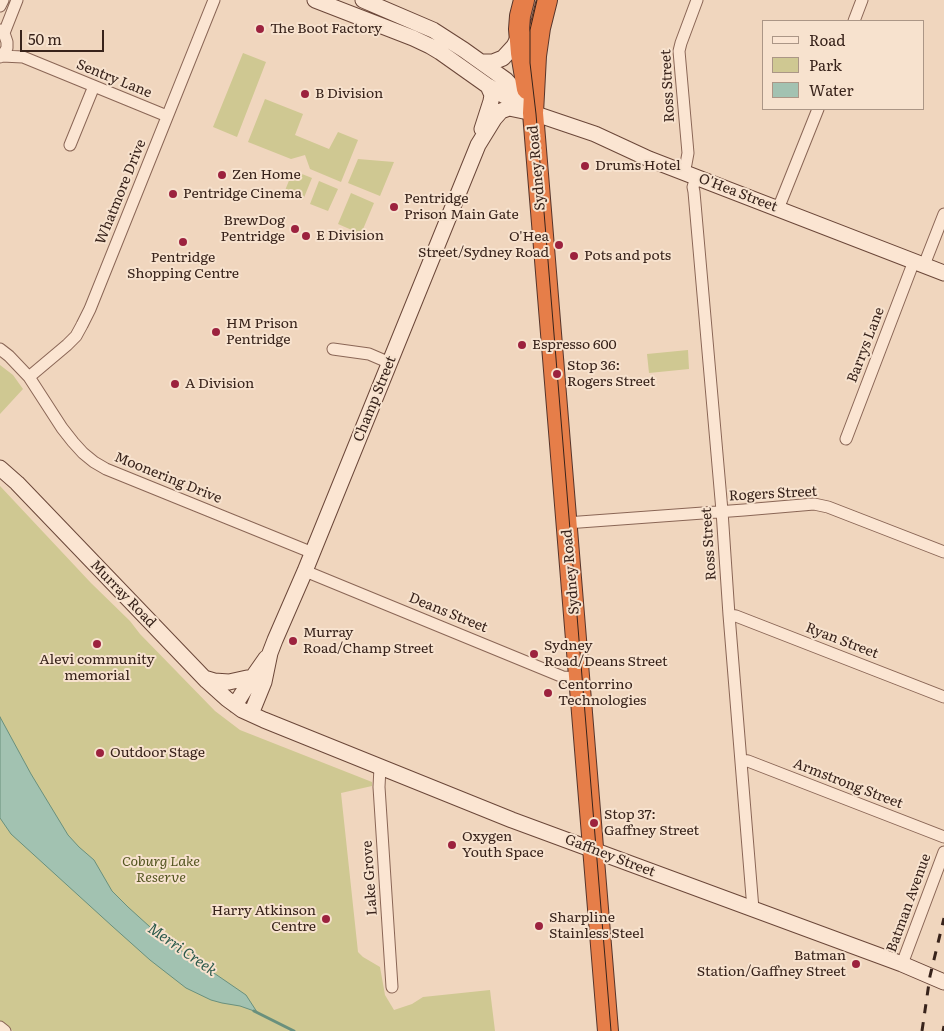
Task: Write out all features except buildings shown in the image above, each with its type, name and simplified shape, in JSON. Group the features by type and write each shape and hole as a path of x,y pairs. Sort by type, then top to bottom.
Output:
{"highway":[{"name":"Sydney Road","path":"524,0 519,29 523,72 532,113 608,1031"},
{"name":"Sydney Road","path":"532,113 536,56 547,0"}],"street":[{"path":"0,6 3,0"},
{"path":"1,56 7,48 4,35 17,0"},
{"name":"Whatmore Drive","path":"29,377 67,346 76,336 82,325 98,291 214,0"},
{"path":"315,0 421,42 440,52 488,86 532,113"},
{"path":"363,0 433,30 481,62 512,86 532,113"},
{"name":"Ross Street","path":"698,0 679,51 688,153 686,164 694,187 753,909"},
{"path":"854,20 862,0"},
{"path":"481,62 493,62 507,54 517,40 519,29"},
{"name":"Sentry Lane","path":"4,35 23,57"},
{"name":"Sentry Lane","path":"1,56 23,57 167,116"},
{"path":"70,145 94,86"},
{"name":"Champ Street","path":"235,705 270,652 306,571 478,145 491,101 491,91 488,86"},
{"name":"Champ Street","path":"478,145 501,111 509,108 532,113"},
{"path":"778,209 818,110"},
{"name":"O'Hea Street","path":"532,113 595,134 690,175 944,273"},
{"name":"Barrys Lane","path":"846,439 919,263 944,214"},
{"name":"Moonering Drive","path":"0,349 29,377 73,442 83,453 100,465 313,553"},
{"path":"333,349 369,354 390,363"},
{"name":"Murray Road","path":"0,468 17,483 203,677 235,705 251,714"},
{"name":"Rogers Street","path":"566,523 814,504 944,552"},
{"name":"Deans Street","path":"306,571 563,678 579,678"},
{"name":"Ryan Street","path":"729,615 745,619 944,696"},
{"name":"Champ Street","path":"251,714 264,682 270,652"},
{"path":"203,677 214,681 229,682 252,678"},
{"name":"Gaffney Street","path":"251,714 498,814 902,964 944,982"},
{"name":"Armstrong Street","path":"741,760 748,761 944,837"},
{"name":"Lake Grove","path":"380,767 379,788 392,960 392,987"},
{"name":"Batman Avenue","path":"902,964 944,852"},
{"path":"0,1027 5,1031"}],"green space":[{"path":"243,53 266,62 237,137 213,127"},
{"path":"265,99 303,114 295,135 329,149 338,132 358,140 341,182 310,169 305,155 291,159 248,142"},
{"path":"358,159 394,162 380,196 348,183"},
{"path":"302,174 312,178 303,200 284,193 290,178"},
{"path":"319,181 338,189 328,211 310,204"},
{"path":"351,193 374,203 361,234 338,224"},
{"path":"688,350 689,369 649,373 647,354"},
{"path":"0,365 13,375 23,389 0,414"},
{"name":"Coburg Lake Reserve","path":"0,486 215,711 240,730 372,782 372,786 341,793 358,952 380,967 385,995 394,1010 412,1004 423,997 490,990 495,1031 13,1031 0,1021"}],"water":[{"path":"0,717 31,774 68,835 94,860 112,891 160,936 246,995 257,1012 240,1006 211,1000 186,988 150,960 11,834 0,818"}],"waterway":[{"name":"Merri Creek","path":"254,1011 294,1031"}],"tram line":[{"path":"537,0 530,30 530,63 536,114 611,1031"}],"railway":[{"path":"922,1031 930,976 944,918"},
{"path":"943,1031 944,1026"}],"place":[{"name":"The Boot Factory","path":"260,29"},
{"name":"B Division","path":"305,94"},
{"name":"Drums Hotel","path":"585,166"},
{"name":"Zen Home","path":"222,175"},
{"name":"Pentridge Cinema","path":"173,194"},
{"name":"Pentridge Prison Main Gate","path":"394,207"},
{"name":"BrewDog Pentridge","path":"295,229"},
{"name":"E Division","path":"306,236"},
{"name":"Pentridge Shopping Centre","path":"183,242"},
{"name":"O'Hea Street/Sydney Road","path":"559,245"},
{"name":"Pots and pots","path":"574,256"},
{"name":"HM Prison Pentridge","path":"216,332"},
{"name":"Espresso 600","path":"522,345"},
{"name":"Stop 36: Rogers Street","path":"557,374"},
{"name":"A Division","path":"175,384"},
{"name":"Murray Road/Champ Street","path":"293,641"},
{"name":"Alevi community memorial","path":"97,644"},
{"name":"Sydney Road/Deans Street","path":"534,654"},
{"name":"Centorrino Technologies","path":"548,693"},
{"name":"Outdoor Stage","path":"100,753"},
{"name":"Stop 37: Gaffney Street","path":"594,823"},
{"name":"Oxygen Youth Space","path":"452,845"},
{"name":"Harry Atkinson Centre","path":"326,919"},
{"name":"Sharpline Stainless Steel","path":"539,926"},
{"name":"Batman Station/Gaffney Street","path":"856,964"}]}
